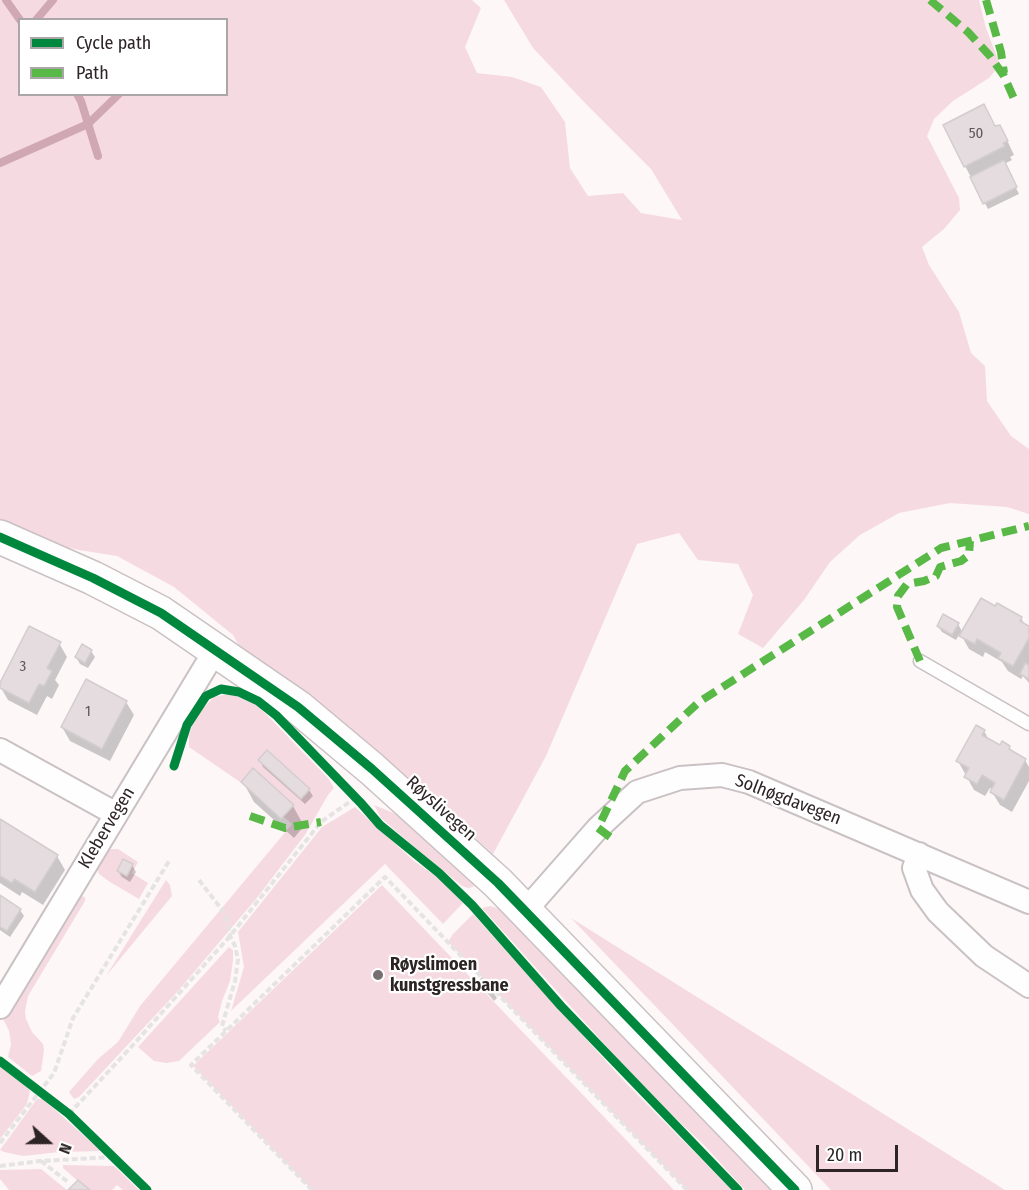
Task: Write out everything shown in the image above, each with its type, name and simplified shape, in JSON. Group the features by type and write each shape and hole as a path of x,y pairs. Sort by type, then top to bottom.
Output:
{"street":[{"name":"Røyslivegen","path":"0,537 93,578 160,613 298,707 372,769 498,883 795,1190"},
{"name":"Klebervegen","path":"0,1007 216,649"},
{"path":"0,750 116,814"},
{"name":"Solhøgdavegen","path":"525,911 597,828 637,792 680,778 722,775 749,782 1029,902"},
{"path":"919,854 914,868 922,890 938,912 984,956 1029,986"}],"lane":[{"path":"920,661 1029,724"}],"path":[{"path":"69,1115 230,936 321,822 358,800 348,790"},
{"path":"0,1143 44,1094 54,1073 73,1018 169,861"},
{"path":"312,1190 191,1065 385,877 687,1190"},
{"path":"199,880 226,915 238,959 235,981 222,1026 226,1031"},
{"path":"31,1084 44,1094"},
{"path":"0,1166 109,1153 121,1165"},
{"path":"40,1161 68,1182"}],"shaded area":[{"path":"0,0 472,0 481,8 465,47 477,73 512,77 541,87 565,122 570,168 588,196 623,193 641,213 682,220 651,169 533,48 504,0 979,0 986,28 1000,65 989,78 953,101 934,119 927,136 959,198 960,210 944,229 922,247 929,265 959,312 971,353 985,366 987,401 1011,436 1029,449 1029,514 1007,507 950,503 899,513 860,535 830,562 804,600 763,648 738,634 753,595 738,564 698,560 679,533 637,544 546,756 493,854 409,778 336,717 240,648 233,635 174,587 117,556 56,545 0,521"},
{"path":"229,694 243,697 260,708 328,778 334,788 305,835 256,899 178,991 79,1097 74,1099 69,1092 98,1059 118,1042 140,1006 292,824 256,793 189,747 189,735 194,720 214,697"},
{"path":"374,805 406,818 475,883 473,887 462,886 412,845 381,818"},
{"path":"355,807 414,861 440,879 463,903 443,924 385,864 231,1011 244,967 238,932 322,827"},
{"path":"118,849 138,862 132,873 148,883 139,899 99,874 97,868 106,851"},
{"path":"166,880 170,885 172,896 106,976"},
{"name":"Røyslimoen kunstgressbane","path":"382,885 674,1190 312,1190 193,1066"},
{"path":"77,895 85,897 85,901 28,996 26,1019 32,1032 43,1044 44,1050 41,1071 32,1076 8,1057 11,1044 9,1031 3,1019"},
{"path":"490,906 506,911 772,1190 745,1190 704,1145 617,1058 482,908"},
{"path":"473,914 623,1080 732,1190 687,1190 448,942"},
{"path":"571,918 1005,1190 831,1190"},
{"path":"229,947 233,950 233,961 230,981 218,1017 220,1022 179,1061 166,1063 154,1061 138,1047"},
{"path":"0,1066 26,1085 30,1091 27,1104 0,1139"},
{"path":"37,1099 43,1099 101,1151 23,1156 0,1150"},
{"path":"63,1165 114,1166 139,1190 123,1190 117,1185 112,1190 88,1190 63,1168"},
{"path":"41,1169 67,1190 9,1190 0,1179 0,1170"}],"building":[{"path":"984,104 995,126 1000,125 1008,141 1003,143 1005,146 964,167 943,125"},
{"path":"1004,160 1017,187 983,204 970,177"},
{"path":"981,598 995,606 997,603 1022,617 1020,621 1029,626 1029,638 1013,666 998,658 1001,653 977,639 975,644 959,636"},
{"path":"943,614 959,623 952,635 937,626"},
{"path":"29,626 61,642 47,668 52,671 44,686 39,684 29,703 0,688 0,683"},
{"path":"82,644 92,650 85,663 75,657"},
{"path":"1025,663 1029,665 1029,679 1020,674"},
{"path":"86,679 127,701 102,749 61,727"},
{"path":"976,725 985,730 982,735 1000,745 1002,741 1010,746 1009,749 1026,759 1004,800 990,792 995,783 982,775 977,784 964,777 969,768 956,761"},
{"path":"267,750 310,789 301,799 258,760"},
{"path":"253,768 294,805 281,819 241,782"},
{"path":"0,819 58,855 35,892 14,879 12,883 0,876"},
{"path":"123,859 133,864 127,876 117,871"},
{"path":"0,895 21,909 7,931 0,927"},
{"path":"482,978 494,991 490,995 478,982"},
{"path":"78,1180 90,1190 68,1190"}],"waterway":[{"path":"6,0 19,18"},
{"path":"38,18 53,0"},
{"path":"78,96 98,156"},
{"path":"0,163 88,124 117,96"}],"marked path":[{"path":"930,0 968,32 990,56 1004,76 1015,101"},
{"path":"986,0 1001,52 1004,73"},
{"path":"610,837 598,828 625,771 699,702 941,548 1029,526"},
{"path":"920,661 897,607 898,596 907,584 936,576 940,567 961,561 969,555 970,541"},
{"path":"250,816 285,828 321,822"}],"cycle path":[{"path":"0,537 93,578 161,613 298,707 372,769 498,883 795,1190"},
{"path":"174,766 187,725 206,696 221,689 239,692 258,701 277,716 380,825 439,873 472,905 561,1006 738,1190"},
{"path":"0,1061 69,1114 147,1190"}],"place":[{"name":"Røyslimoen kunstgressbane","path":"378,975"}]}
